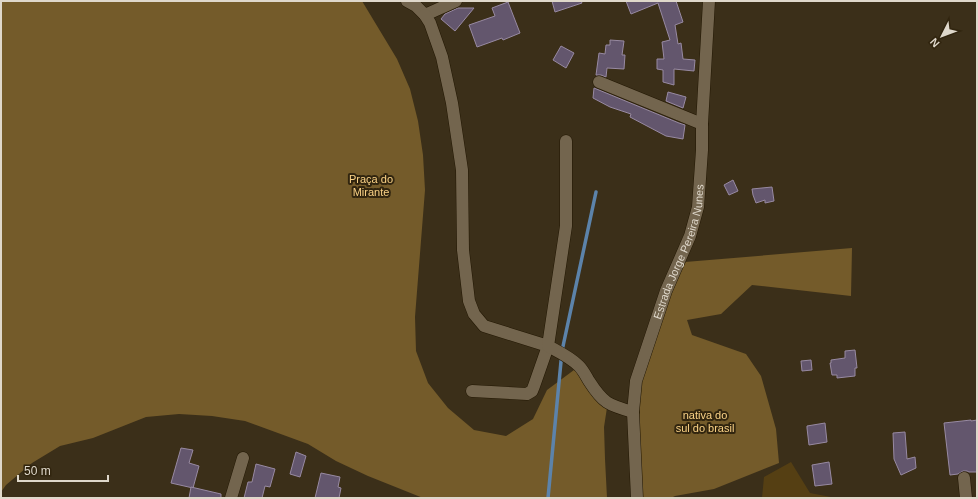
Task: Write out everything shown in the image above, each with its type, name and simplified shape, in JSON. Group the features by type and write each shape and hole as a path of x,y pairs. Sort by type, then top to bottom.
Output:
{"street":[{"path":"407,1 416,6 425,15 430,23 442,57 452,103 462,170 463,250 469,301 474,314 484,326 548,346 569,357 580,367 598,394 606,402 616,407 633,412"},
{"path":"425,15 456,1"},
{"name":"Estrada Jorge Pereira Nunes","path":"637,498 633,412 636,381 666,291 690,236 698,207 709,1"},
{"path":"599,82 702,124"},
{"path":"472,391 527,394 532,391 534,386 548,346 566,226 566,141"},
{"path":"231,498 243,458"},
{"path":"964,478 966,498"}],"shaded area":[{"path":"791,462 810,493 836,498 762,498 764,477"}],"green space":[{"name":"Praça do Mirante","path":"1,1 362,1 397,59 410,89 418,121 423,155 425,190 415,317 416,351 428,383 448,408 474,430 506,436 533,419 547,390 574,370 600,388 608,401 604,427 607,498 423,498 368,476 336,461 308,444 245,421 212,416 179,414 146,417 93,438 60,446 32,463 6,485 1,492"},
{"name":"nativa do sul do brasil","path":"852,248 851,296 752,285 721,314 687,320 692,335 746,354 761,376 776,429 779,463 714,489 671,498 641,498 639,395 647,351 685,262"}],"building":[{"path":"552,1 581,1 582,3 555,12"},
{"path":"626,1 676,1 683,22 675,25 678,44 681,43 683,59 695,60 694,71 674,69 674,85 663,82 663,70 657,69 657,59 664,59 662,42 670,40 658,3 631,14"},
{"path":"508,2 520,33 503,40 502,38 477,47 469,25 495,16 492,8"},
{"path":"458,8 474,8 455,31 441,19 445,14"},
{"path":"610,40 624,41 622,55 625,55 624,69 607,68 606,77 596,75 599,53 605,54 606,45 610,45"},
{"path":"561,46 574,53 566,68 553,60"},
{"path":"594,88 685,125 683,139 666,136 630,117 631,114 610,107 593,98"},
{"path":"668,92 686,97 683,108 666,101"},
{"path":"733,180 738,191 729,195 724,185"},
{"path":"772,187 774,201 765,203 765,200 756,203 752,189"},
{"path":"855,350 857,368 855,368 855,376 837,378 837,375 832,375 831,360 845,358 845,351"},
{"path":"811,360 812,370 802,371 801,361"},
{"path":"977,420 977,472 963,471 958,474 950,475 944,423"},
{"path":"825,423 827,442 809,445 807,426"},
{"path":"905,432 907,459 915,457 916,468 901,475 894,459 893,433"},
{"path":"181,448 193,450 189,463 199,466 193,488 171,483"},
{"path":"296,452 306,456 300,477 290,474"},
{"path":"829,462 832,484 815,486 812,465"},
{"path":"256,464 275,469 270,487 265,486 262,498 244,498 248,482 252,482"},
{"path":"321,473 340,477 338,487 341,488 339,498 315,498"},
{"path":"191,487 221,494 221,498 189,498"}],"waterway":[{"path":"548,498 562,351 596,192"}]}
